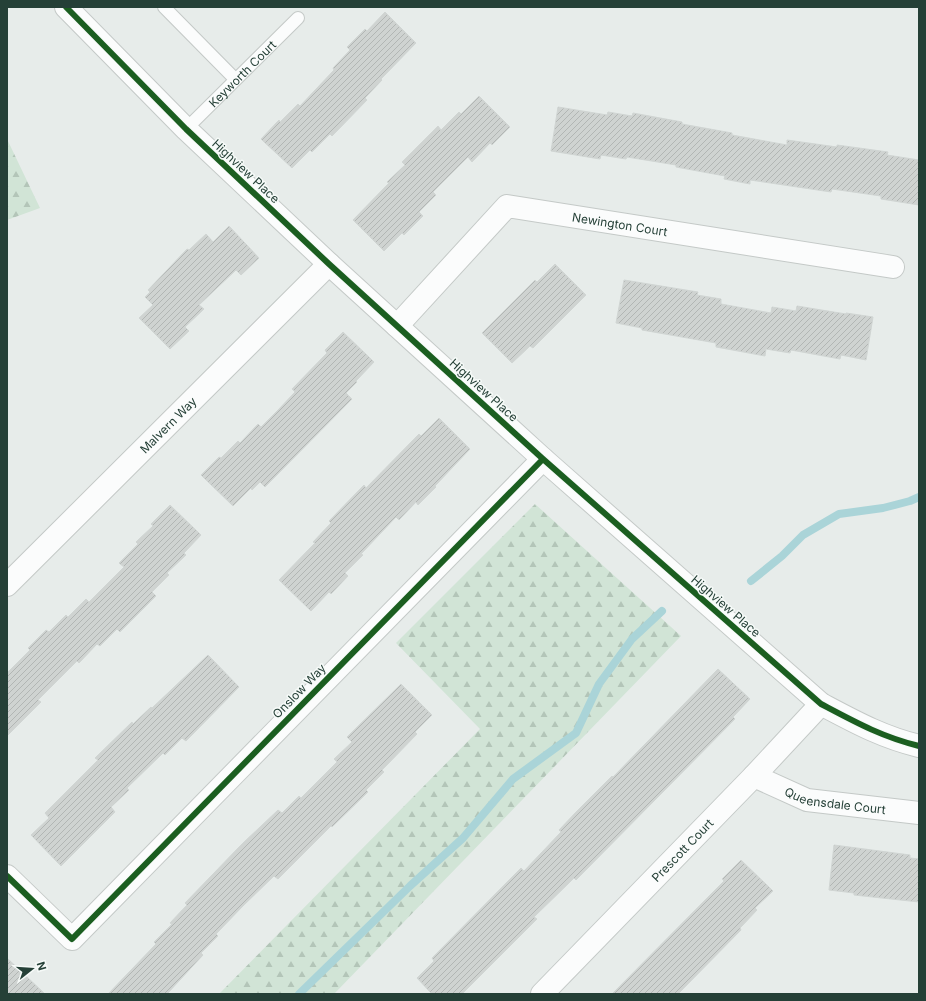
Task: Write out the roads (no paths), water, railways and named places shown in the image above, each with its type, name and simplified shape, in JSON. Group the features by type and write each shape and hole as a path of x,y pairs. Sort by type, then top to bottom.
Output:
{"street":[{"name":"Highview Place","path":"66,7 186,129 328,264 543,459 821,704 875,732 919,746"},
{"name":"Newington Court","path":"397,326 507,206 893,266"},
{"name":"Malvern Way","path":"7,585 328,264"},
{"name":"Onslow Way","path":"7,876 72,939 543,459"},
{"name":"Prescott Court","path":"542,994 754,776 821,704"},
{"name":"Queensdale Court","path":"754,776 807,800 919,813"}],"lane":[{"path":"164,7 235,79"},
{"name":"Keyworth Court","path":"186,129 298,18"}],"waterway":[{"path":"751,581 782,556 803,535 839,514 883,508 919,497"},
{"path":"299,994 410,886 463,838 513,779 576,733 599,684 632,639 662,611"}]}
